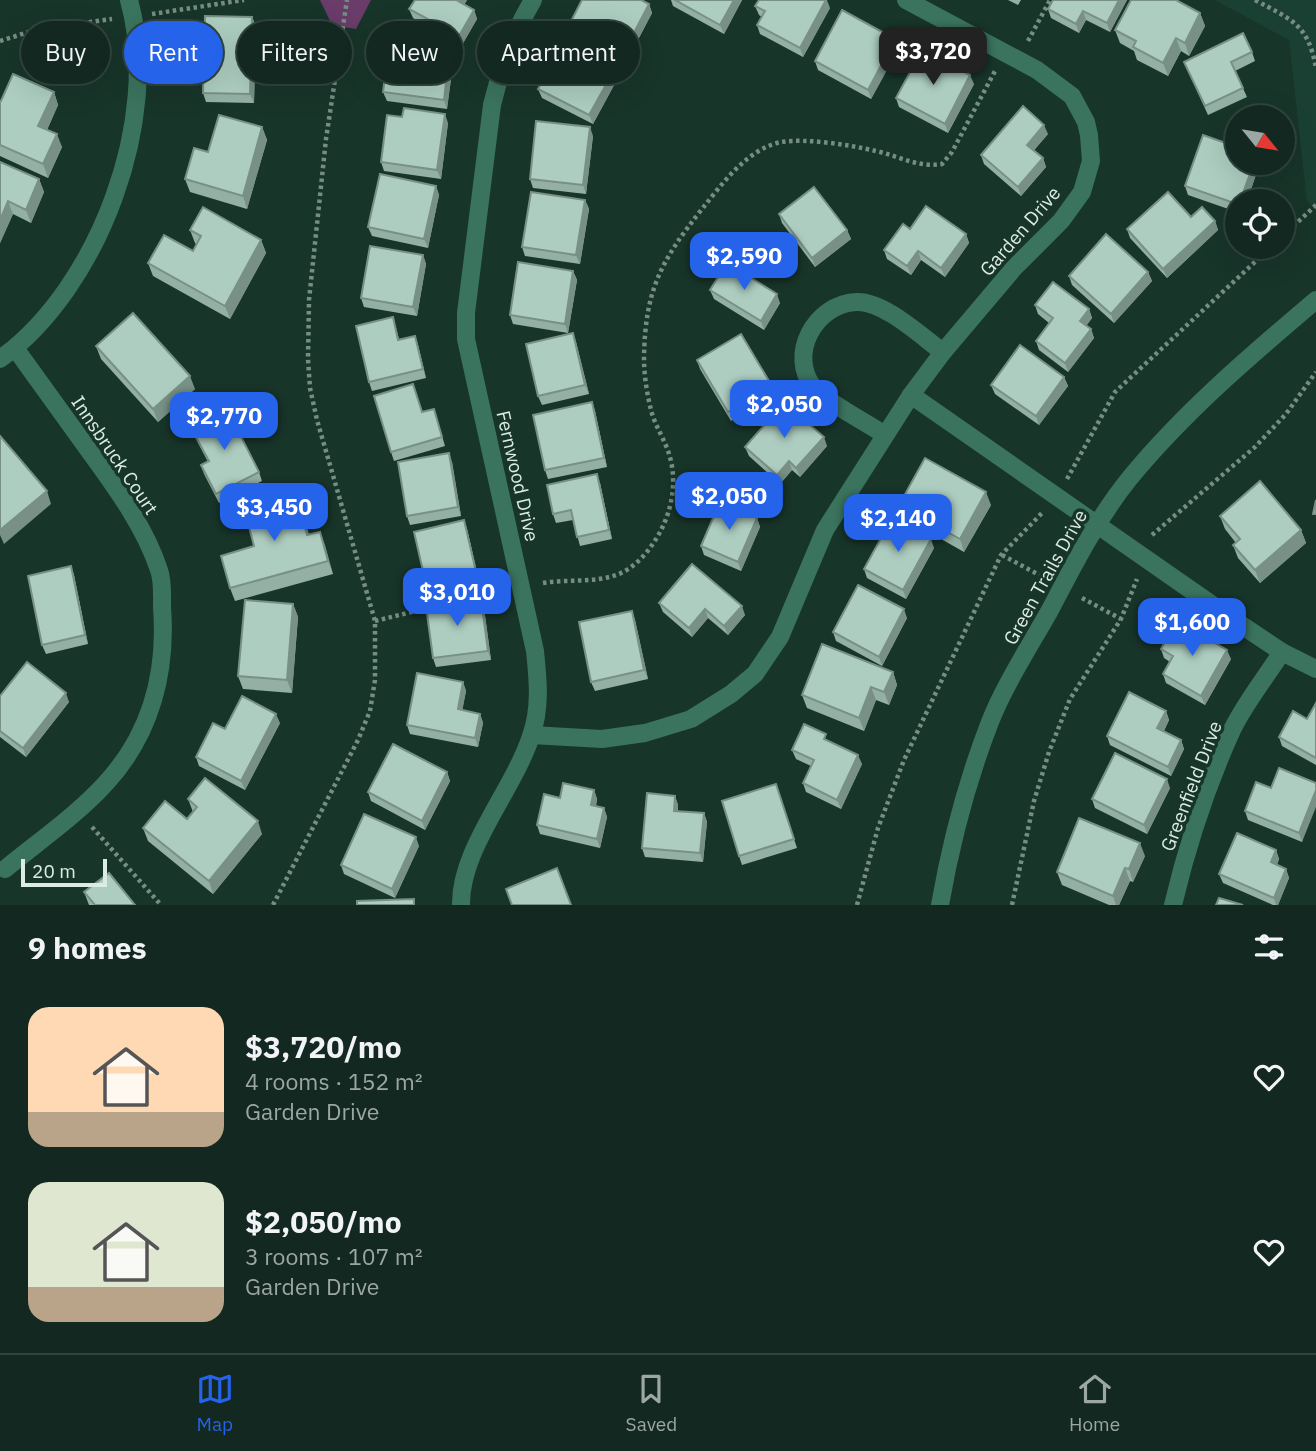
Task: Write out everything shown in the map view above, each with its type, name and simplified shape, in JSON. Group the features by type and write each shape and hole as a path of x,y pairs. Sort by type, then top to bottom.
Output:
{"street":[{"path":"0,359 15,348 48,312 76,276 114,199 124,168 137,77 137,44 129,0"},
{"name":"Fernwood Drive","path":"461,905 460,894 467,864 519,766 532,735 539,695 536,650 466,339 466,313 492,106 511,44 533,0"},
{"name":"Garden Drive","path":"532,735 602,739 645,733 691,719 731,694 755,674 780,637 825,530 911,395 943,352 1014,268 1061,222 1082,192 1091,160 1089,135 1086,122 1072,96 1057,83 906,0"},
{"name":"Green Trails Drive","path":"940,905 950,850 966,791 991,719 1095,524 1130,479 1208,396 1316,299"},
{"path":"885,435 816,390 807,377 802,364 803,348 817,322 827,312 840,306 857,301 874,305 887,311 943,352"},
{"name":"Innsbruck Court","path":"5,869 107,783 127,757 142,730 156,695 165,637 160,572 136,521 15,348"},
{"path":"911,395 1282,652 1316,669"},
{"name":"Greenfield Drive","path":"1173,905 1202,807 1233,728 1282,652"}],"path":[{"path":"273,905 358,740 370,711 375,680 375,621 317,419 310,388 308,359 309,300 326,139 347,0"},
{"path":"375,621 521,586 617,575 634,565 662,530 673,491 670,456 652,412 644,360 648,308 656,280 673,247 710,198 744,162 762,149 781,142 811,142 876,151 916,164 942,164 952,152 994,72 1028,42 1050,0"},
{"path":"1255,0 1288,18 1304,31 1312,47 1316,68"},
{"path":"1295,225 1316,205"},
{"path":"856,905 878,828 904,760 1002,555 1057,497 1115,392 1258,259"},
{"path":"1012,905 1034,801 1049,752 1070,699 1121,619 1131,598 1150,536 1255,447 1286,414 1316,372"},
{"path":"76,810 161,905"}],"shaded area":[{"path":"320,0 371,0 356,29 352,28 352,21 330,21"},
{"path":"1215,0 1316,0 1316,211 1307,201 1289,40"}],"building":[{"path":"415,0 459,0 474,10 463,29 463,21 431,21 409,9"},
{"path":"582,0 641,0 649,4 640,21 571,21"},
{"path":"675,0 734,0 720,25"},
{"path":"759,0 826,0 800,48 757,25 765,11 755,6"},
{"path":"1053,0 1119,0 1107,23 1083,11 1076,24 1048,9"},
{"path":"1131,0 1176,0 1200,13 1185,43 1176,38 1163,63 1133,47 1136,41 1115,30"},
{"path":"842,10 895,39 868,90 815,61"},
{"path":"205,16 252,17 252,21 237,21 237,84 250,84 250,94 203,93 203,84 223,84 223,21 205,21"},
{"path":"1243,33 1252,52 1231,62 1243,88 1205,106 1184,62"},
{"path":"922,50 970,75 945,124 896,98"},
{"path":"13,74 21,78 21,84 36,84 54,92 38,126 57,134 43,164 0,145 1,101"},
{"path":"384,84 446,84 444,100 383,92"},
{"path":"541,84 606,84 589,115 538,89"},
{"path":"1023,106 1044,125 1027,145 1043,158 1018,187 981,155"},
{"path":"404,108 445,114 437,170 381,162 387,115 402,117"},
{"path":"219,115 262,127 243,196 185,179 194,148 208,152"},
{"path":"536,121 590,127 583,185 530,179"},
{"path":"1203,135 1225,143 1225,175 1250,175 1244,189 1225,189 1225,200 1185,186"},
{"path":"0,162 39,179 26,210 8,201 0,220"},
{"path":"380,174 436,186 424,239 368,227"},
{"path":"814,187 847,230 812,258 779,214"},
{"path":"531,192 585,200 576,255 522,247"},
{"path":"1168,192 1191,217 1202,207 1215,221 1163,269 1127,229"},
{"path":"926,206 966,234 941,268 918,251 907,266 884,250 903,224 910,229"},
{"path":"203,207 261,240 225,306 148,263 164,235 193,251 201,236 190,230"},
{"path":"1106,234 1148,272 1111,314 1069,276"},
{"path":"370,246 423,255 413,307 361,298"},
{"path":"518,262 573,271 565,324 510,315"},
{"path":"727,263 777,294 761,321 710,290"},
{"path":"1053,282 1089,309 1080,321 1091,329 1065,363 1036,341 1053,318 1035,305"},
{"path":"133,313 190,376 153,409 96,346"},
{"path":"393,317 398,340 415,336 423,369 369,382 356,326"},
{"path":"573,333 585,385 538,396 526,344"},
{"path":"741,334 772,386 728,412 697,360"},
{"path":"1020,345 1064,377 1036,416 991,385"},
{"path":"413,384 422,412 434,409 442,437 391,452 374,396"},
{"path":"592,402 604,458 545,470 533,415"},
{"path":"784,403 824,437 796,468 789,461 777,475 745,447"},
{"path":"227,409 259,472 216,494 201,465 209,461 191,428"},
{"path":"0,436 47,491 0,530"},
{"path":"449,453 458,507 407,516 398,462"},
{"path":"925,458 986,492 960,539 899,505"},
{"path":"597,474 609,530 577,537 571,510 553,514 547,485"},
{"path":"1260,481 1301,530 1255,570 1233,545 1240,539 1220,516"},
{"path":"296,493 307,535 320,532 328,561 230,588 221,556 254,546 244,507"},
{"path":"720,502 757,518 738,562 701,546"},
{"path":"892,518 931,539 903,590 864,569"},
{"path":"464,520 477,576 427,588 414,532"},
{"path":"692,564 742,606 724,626 705,609 689,628 659,603"},
{"path":"71,566 85,635 42,645 28,576"},
{"path":"858,585 904,609 879,657 833,632"},
{"path":"481,599 488,651 433,658 426,606"},
{"path":"245,600 293,604 287,680 238,676"},
{"path":"632,611 644,670 591,682 579,622"},
{"path":"1176,621 1227,650 1201,696 1163,674 1173,656 1161,649"},
{"path":"822,644 893,672 884,692 871,687 859,718 802,695"},
{"path":"27,662 66,693 23,748 0,731 0,696"},
{"path":"417,673 463,682 458,709 480,714 475,738 407,725"},
{"path":"1129,692 1166,711 1157,728 1181,740 1168,767 1107,736"},
{"path":"242,696 276,714 241,781 196,757 213,723 225,729"},
{"path":"1316,703 1316,758 1279,737 1293,711 1307,719"},
{"path":"804,724 826,734 824,739 858,755 837,800 803,783 814,760 792,750"},
{"path":"393,744 447,772 422,821 368,792"},
{"path":"1115,753 1167,779 1144,825 1092,799"},
{"path":"1279,768 1316,783 1316,790 1299,833 1245,811 1256,782 1271,788"},
{"path":"205,778 258,821 209,881 143,828 165,801 187,819 197,807 188,799"},
{"path":"563,783 594,790 591,805 604,808 597,839 537,825 544,794 560,798"},
{"path":"776,784 794,839 739,856 722,801"},
{"path":"647,793 675,796 674,811 704,813 700,853 642,848"},
{"path":"364,814 416,837 392,889 341,865"},
{"path":"1079,818 1140,843 1113,896 1057,872"},
{"path":"1237,833 1276,850 1271,862 1286,869 1274,898 1219,874"},
{"path":"557,868 571,905 512,905 506,889"},
{"path":"109,873 135,905 95,905 84,892"},
{"path":"1219,898 1243,905 1216,905"},
{"path":"414,899 414,905 357,905 357,901"}]}
